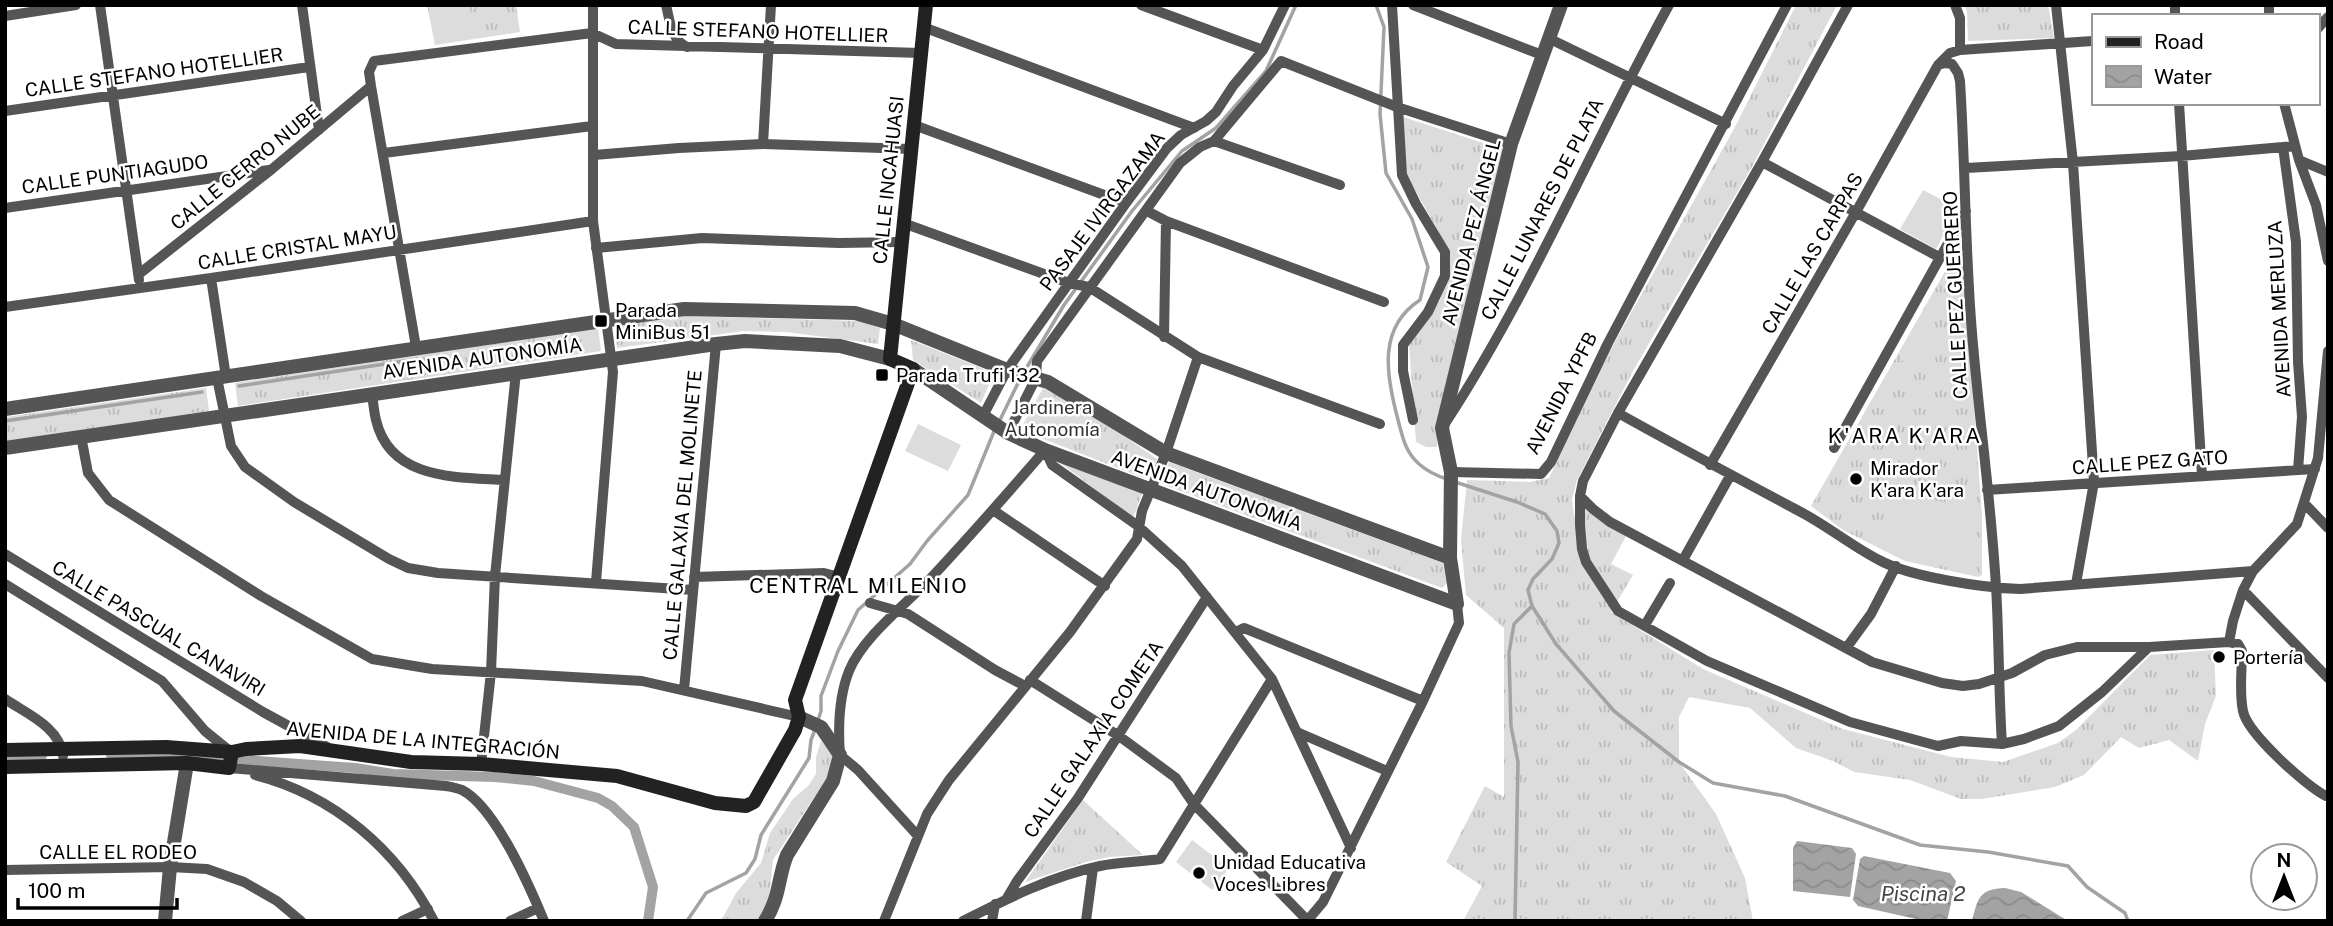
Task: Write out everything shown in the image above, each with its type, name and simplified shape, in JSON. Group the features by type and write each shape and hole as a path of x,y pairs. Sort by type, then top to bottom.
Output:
{"main road":[{"name":"CALLE INCAHUASI","path":"890,359 926,5"},
{"name":"AVENIDA AUTONOMÍA","path":"890,359 912,369"},
{"path":"810,722 795,700 912,369"},
{"name":"AVENIDA DE LA INTEGRACIÓN","path":"5,750 166,747 232,752 300,746 411,762 481,764 617,776 715,803 746,806 754,802 795,730 810,722"},
{"path":"5,767 187,763 229,768 232,752"}],"street":[{"path":"5,16 76,5"},
{"path":"100,5 141,287"},
{"path":"302,5 319,130"},
{"path":"593,5 593,221 613,372 596,582"},
{"path":"666,5 674,37 687,47"},
{"path":"763,144 771,5"},
{"path":"1141,5 1263,50"},
{"name":"PASAJE IVIRGAZAMA","path":"983,416 1007,370 1126,203 1167,148 1216,112 1233,86 1263,50 1285,5"},
{"path":"1392,5 1387,104 1402,175 1445,252 1445,276 1428,312 1403,345 1403,371 1413,420"},
{"path":"1412,5 1542,55"},
{"name":"AVENIDA PEZ ÁNGEL","path":"1452,479 1442,428 1511,144 1560,5"},
{"name":"CALLE LUNARES DE PLATA","path":"1442,428 1470,385 1669,5"},
{"name":"AVENIDA YPFB","path":"1452,479 1541,474 1551,462 1608,343 1787,5"},
{"path":"1848,5 1762,162 1618,413 1583,481 1580,496 1582,550 1586,562 1618,611 1726,671 1850,722 1938,746 1961,741 2002,744 2059,726 2102,692 2149,647"},
{"path":"1955,5 1960,18 1960,50"},
{"path":"2056,5 2073,163 2094,482 2076,584"},
{"path":"923,27 1194,128"},
{"name":"CALLE STEFANO HOTELLIER","path":"371,86 370,66 380,59 592,33 616,44 921,53"},
{"path":"1548,38 1726,124"},
{"path":"1941,64 1950,53 1960,50 2092,41"},
{"name":"PASAJE IVIRGAZAMA","path":"1008,433 1036,378 1037,361 1180,163 1200,147 1214,141 1281,61 1387,104"},
{"name":"CALLE PEZ GUERRERO","path":"1941,64 1952,64 1958,73 1966,168 1971,321 1996,588 1997,678 2002,744"},
{"name":"CALLE LAS CARPAS","path":"1710,465 1941,64"},
{"name":"CALLE STEFANO HOTELLIER","path":"5,111 309,67"},
{"path":"371,86 416,347"},
{"name":"CALLE CERRO NUBE","path":"139,274 272,169 371,86"},
{"path":"1387,104 1511,144"},
{"path":"2179,105 2202,476"},
{"path":"2284,105 2299,160 2316,205 2328,261"},
{"path":"914,125 1126,203"},
{"path":"384,153 592,126"},
{"path":"1214,141 1340,186"},
{"path":"594,155 763,144 911,149"},
{"path":"1966,168 2181,156 2295,145"},
{"name":"AVENIDA MERLUZA","path":"2283,146 2296,242 2298,362 2302,417 2298,470"},
{"path":"2299,160 2328,172"},
{"path":"1762,162 1939,257"},
{"name":"CALLE PUNTIAGUDO","path":"5,208 272,169"},
{"path":"1147,211 1166,221 1384,302"},
{"path":"1834,448 1966,211"},
{"name":"CALLE CRISTAL MAYU","path":"5,307 593,221"},
{"path":"1164,337 1166,221"},
{"path":"903,223 1069,283 1089,287 1198,357 1380,424"},
{"path":"596,248 702,238 839,243 901,242"},
{"path":"211,278 223,415 231,446 245,467 294,502 389,559 423,572 693,590"},
{"name":"AVENIDA AUTONOMÍA","path":"5,409 684,309 855,313 893,324 1007,370 1048,382 1166,453 1450,558"},
{"name":"AVENIDA AUTONOMÍA","path":"5,448 612,358 745,341 840,346 890,359"},
{"name":"CALLE GALAXIA DEL MOLINETE","path":"684,690 716,344"},
{"name":"AVENIDA MERLUZA","path":"2229,642 2243,590 2253,571 2297,524 2320,446 2328,351"},
{"path":"884,921 927,814 949,780 1105,586 1137,539 1138,526 1198,357"},
{"name":"AVENIDA AUTONOMÍA","path":"912,369 1008,433 1045,450 1457,604"},
{"path":"481,764 491,672 495,576 516,372"},
{"path":"372,393 376,423 389,447 407,464 428,473 504,480"},
{"path":"1618,413 1799,511 1881,562 1926,576 1996,588 2253,571"},
{"path":"81,436 88,473 109,500 261,596 358,653 390,663 432,669 642,681 810,722 918,836"},
{"path":"765,921 776,904 781,868 786,855 833,781 840,755 841,709 850,670 897,609 928,581 1045,450 1052,465 1138,526 1182,566 1236,632 1272,679 1351,848"},
{"name":"CALLE PEZ GATO","path":"1987,490 2315,469"},
{"path":"1683,560 1730,476"},
{"path":"870,603 897,609 1119,736 1175,778 1193,803 1307,920 1323,902 1351,848 1459,623 1450,558 1452,479"},
{"path":"1580,496 1611,522 1872,662 1942,683 1979,684 2059,650 2077,647 2149,647 2229,642 2238,644 2242,651 2243,711 2251,728 2304,782 2326,796"},
{"path":"2304,503 2328,527"},
{"path":"993,510 1105,586"},
{"name":"CALLE PASCUAL CANAVIRI","path":"5,554 263,712 332,750"},
{"path":"1847,647 1871,614 1896,566"},
{"path":"694,577 824,573 840,577"},
{"path":"1645,625 1670,583"},
{"path":"5,584 162,681 205,731 232,752"},
{"path":"2243,590 2328,678"},
{"name":"CALLE GALAXIA COMETA","path":"1007,899 1119,736 1207,597"},
{"path":"1236,632 1244,628 1423,701"},
{"path":"963,921 1007,899 1075,872 1160,859 1272,679"},
{"path":"5,699 58,737 64,765"},
{"path":"1297,732 1387,771"},
{"path":"165,921 170,867 187,763"},
{"path":"229,768 446,786 461,790 473,798 508,845 544,921"},
{"path":"229,768 295,788 341,814 364,831 403,871 434,921"},
{"name":"CALLE EL RODEO","path":"5,870 170,867 207,869 244,882 277,901 300,921"},
{"path":"1086,921 1093,868"},
{"path":"992,921 995,905"},
{"path":"510,921 538,908"},
{"path":"402,921 428,909"}],"green space":[{"path":"427,5 516,5 520,32 435,45"},
{"path":"428,5 469,5 474,27 434,35"},
{"path":"1796,5 1837,5 1753,165 1633,371 1577,480 1572,499 1574,516 1588,507 1626,536 1611,564 1633,575 1611,612 1703,669 1843,729 1951,757 2003,762 2058,743 2076,730 2150,655 2214,650 2216,696 2205,724 2198,761 2169,740 2139,748 2121,737 2084,775 2055,787 1982,799 1961,799 1910,780 1854,772 1833,761 1796,748 1750,708 1689,697 1679,717 1679,762 1716,814 1745,878 1753,921 1463,921 1482,886 1446,862 1485,786 1504,797 1504,628 1466,595 1461,540 1467,480 1530,482 1549,478 1612,347 1735,127"},
{"path":"1964,5 2048,5 2054,38 1968,41 1967,11"},
{"path":"1403,117 1505,150 1438,423 1437,447 1426,447 1416,442 1409,345 1440,300 1449,276 1449,250 1406,174"},
{"path":"1923,190 1958,208 1936,249 1900,229"},
{"path":"1961,259 1964,265 1982,517 1982,575 1978,577 1905,561 1843,530 1811,506 1951,261"},
{"path":"684,316 860,321 880,328 878,344 786,332 744,331 617,348 614,325"},
{"path":"1922,322 1948,337 1925,374 1900,359"},
{"path":"598,328 601,351 238,406 235,383"},
{"name":"Jardinera Autonomía","path":"911,340 994,373 981,403 913,360"},
{"path":"206,388 209,411 5,441 5,417"},
{"name":"Jardinera Autonomía","path":"1043,388 1096,416 1157,459 1151,474 1144,478 1020,430"},
{"path":"918,424 961,445 948,471 905,451"},
{"path":"1058,461 1142,494 1133,518"},
{"path":"1169,462 1448,565 1450,580 1442,588 1162,484"},
{"path":"1892,492 1982,510 1970,566 1880,548"},
{"path":"821,741 832,753 832,763 826,779 773,860 769,900 757,921 721,921 736,893 761,863 770,833 793,799 809,785 816,774 816,757"},
{"path":"1083,800 1143,855 1109,857 1086,862 1025,882"},
{"path":"1192,840 1229,868 1212,890 1176,862"}],"water":[{"path":"1797,841 1852,848 1856,854 1850,897 1793,891 1793,848"},
{"name":"Piscina 2","path":"1864,856 1950,873 1956,881 1947,921 1925,921 1858,906 1853,900 1860,859"},
{"path":"2005,888 2021,892 2068,921 1972,921 1981,896 1990,890"}],"waterway":[{"path":"1024,372 1064,305 1132,211 1182,151 1216,128 1266,71 1296,5"},
{"path":"1376,5 1384,27 1380,114 1386,173 1412,219 1428,267 1420,300 1407,311 1391,337 1388,368 1390,384 1402,436 1410,454 1425,469 1447,479"},
{"path":"239,386 418,359 424,374"},
{"path":"999,422 1020,379"},
{"path":"5,421 202,392"},
{"path":"818,720 821,696 838,651 858,610 910,564 968,495 995,429"},
{"path":"1455,482 1545,514 1557,531 1559,543 1552,559 1533,579 1528,590 1532,606 1556,644 1614,711 1679,762 1713,783 1785,796 1920,845 1988,852 2068,866 2087,887 2125,913 2128,921"},
{"path":"1515,921 1518,762 1511,726 1509,653 1514,624 1532,606"},
{"path":"687,921 706,893 746,873 755,859 761,835 809,758 816,727"},
{"path":"111,755 175,755 355,768 393,774 495,777 534,781 598,798 612,806 634,827 653,887 648,921"},
{"path":"5,757 42,756"}],"place":[{"name":"Parada MiniBus 51","path":"601,321"},
{"name":"Parada Trufi 132","path":"882,375"},
{"name":"Mirador K'ara K'ara","path":"1856,479"},
{"name":"Portería","path":"2219,657"},
{"name":"Unidad Educativa Voces Libres","path":"1199,873"}],"district":[{"name":"K'ARA K'ARA","path":"1905,436"},
{"name":"CENTRAL MILENIO","path":"859,586"}]}
